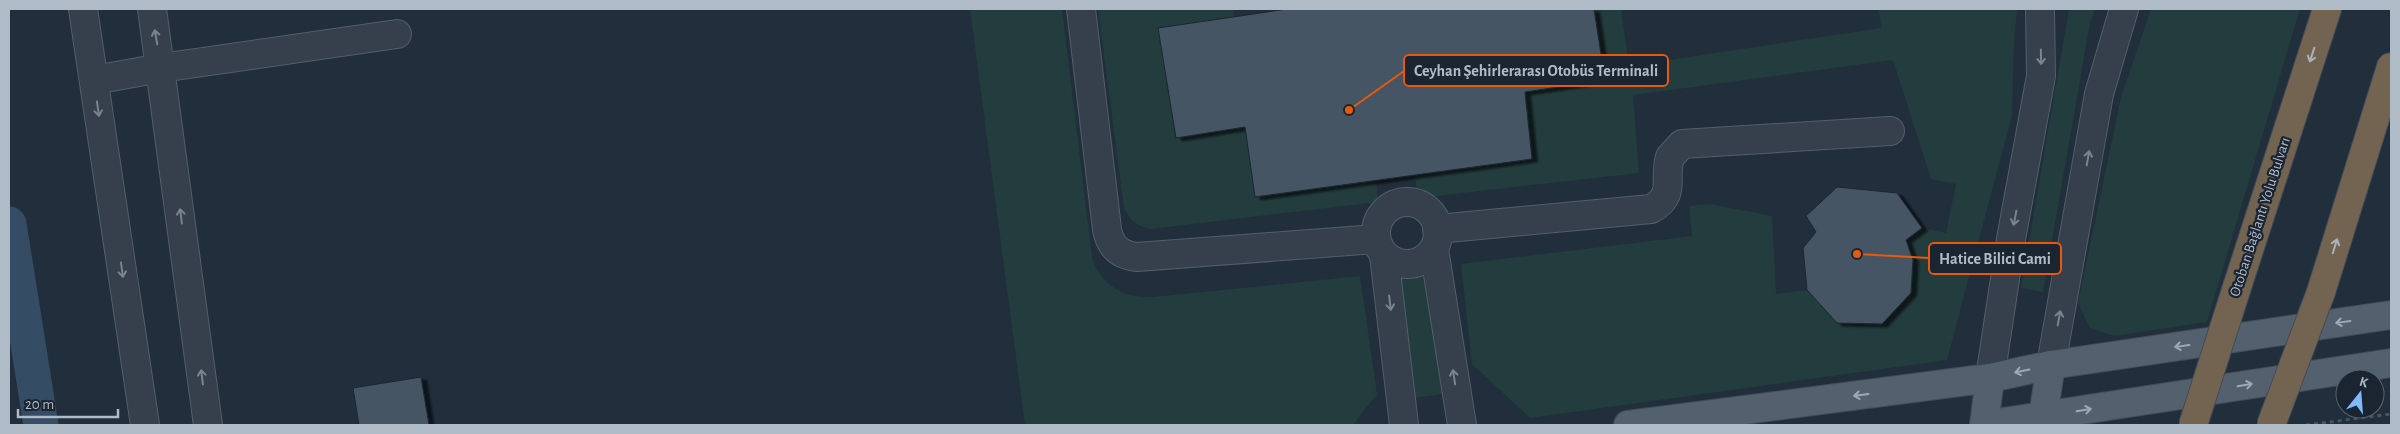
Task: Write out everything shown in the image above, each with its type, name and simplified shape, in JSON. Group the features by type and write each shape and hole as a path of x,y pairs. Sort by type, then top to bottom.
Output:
{"highway":[{"name":"Otoban Bağlantı Yolu Bulvarı","path":"2193,425 2327,9"},
{"path":"2272,425 2321,292 2391,66"}],"main road":[{"path":"1628,425 1990,378 2050,366 2391,315"},
{"path":"1990,378 1984,425 2391,362"},
{"path":"2043,416 2050,366"}],"street":[{"path":"84,9 145,425"},
{"path":"152,9 208,425"},
{"path":"1081,9 1107,229 1110,242 1121,253 1137,257 1380,247"},
{"path":"1990,378 2010,239 2041,76 2040,9"},
{"path":"2050,366 2099,94 2124,9"},
{"path":"94,80 161,68 397,34"},
{"path":"1380,247 1392,261 1410,264 1420,262 1436,239 1651,209 1664,200 1667,194 1670,157 1682,144 1890,131"},
{"path":"1404,425 1380,247 1376,230 1383,213 1398,204 1416,204 1432,214 1462,425"}],"path":[{"path":"2306,425 2391,414"}],"green space":[{"path":"970,9 1062,9 1092,257 1101,276 1107,283 1132,295 1153,297 1360,276 1377,394 1353,425 1025,425"},
{"path":"1098,9 1233,9 1234,17 1159,28 1176,138 1245,127 1255,197 1376,180 1378,202 1151,229 1138,225 1131,219 1124,208"},
{"path":"1594,9 1621,9 1629,66 1881,28 1879,9 2017,9 2012,115 1947,360 1530,418 1472,364 1461,264 1692,236 1689,206 1710,204 1772,216 1776,294 1807,290 1837,323 1882,324 1911,293 1913,260 1906,240 1922,228 1946,233 1956,184 1931,179 1893,60 1633,95 1639,173 1418,198 1415,175 1525,92 1605,80"},
{"path":"2069,9 2095,9 2090,23 2043,292 2021,288"},
{"path":"2151,9 2300,9 2207,322 2114,336 2090,328 2078,303 2121,97"},
{"path":"1427,273 1443,394 1414,398 1398,276"}],"building":[{"path":"1287,9 1594,9 1605,80 1525,92 1532,159 1255,197 1245,127 1176,138 1158,28"},
{"path":"1837,187 1897,193 1922,228 1906,240 1913,260 1911,293 1882,324 1837,323 1807,290 1803,248 1816,232 1806,216"},
{"path":"421,377 429,425 359,425 353,388"}],"waterway":[{"path":"9,224 41,425"}],"place":[{"name":"Ceyhan Şehirlerarası Otobüs Terminali","path":"1349,110"},
{"name":"Hatice Bilici Cami","path":"1857,254"}]}
